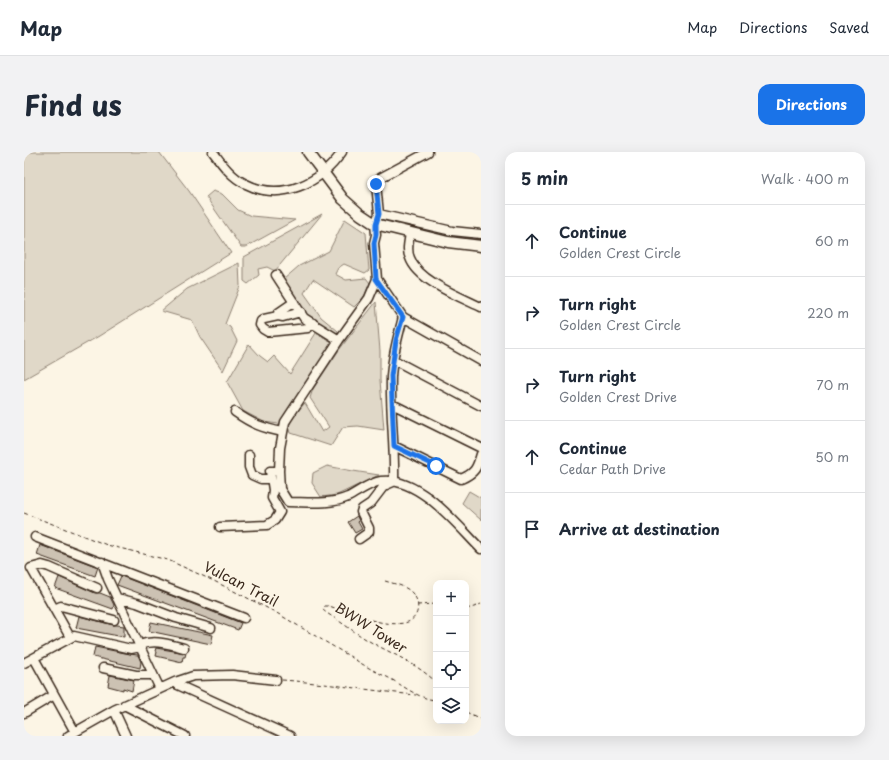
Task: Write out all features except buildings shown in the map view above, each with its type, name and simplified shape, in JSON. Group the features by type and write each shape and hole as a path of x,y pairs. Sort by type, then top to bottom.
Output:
{"main road":[{"path":"308,152 343,199 360,214 376,224 410,234 448,242 481,246"}],"street":[{"path":"213,152 230,173 245,184 264,190 283,191 294,189 306,184 323,173 342,152"},
{"path":"428,152 380,178 376,184 379,214 376,224 374,243 376,279 370,298 339,340 285,422 280,448 280,489 288,502 331,502 348,497 363,488 380,481 394,481 411,487 440,507 481,549"},
{"path":"379,214 452,231 481,234"},
{"path":"410,234 407,248 409,257 414,267 437,285 481,307"},
{"path":"276,275 304,318 339,340"},
{"path":"376,279 403,317 481,361"},
{"path":"278,316 278,312 294,302"},
{"path":"301,312 283,317 278,316 264,319 261,321 260,325 268,332 308,328 313,323"},
{"path":"394,481 391,376 396,340 403,317"},
{"path":"394,360 481,406"},
{"path":"392,404 481,448"},
{"path":"235,412 251,423 267,429 283,432"},
{"path":"394,446 461,480 479,468 481,454"},
{"path":"249,455 249,467 252,475 261,480 270,479"},
{"path":"220,528 267,525 275,520 280,512 272,498 273,490 270,479 270,471 279,471"},
{"path":"359,539 369,532 369,528 361,512 362,509 371,503 384,486 394,481"},
{"path":"35,537 244,618"},
{"path":"102,562 108,579 160,689"},
{"path":"70,637 31,568 42,565 49,567 97,588"},
{"path":"117,598 138,603 176,618 211,628"},
{"path":"54,609 61,606 114,620"},
{"path":"24,663 74,636 132,649 147,642 158,641 184,648"},
{"path":"34,658 54,696 71,734 124,705 175,682 193,676 224,675 276,680"},
{"path":"103,668 136,675 153,675"},
{"path":"175,682 178,685 290,736"},
{"path":"24,713 54,696"},
{"path":"124,705 185,736"},
{"path":"114,710 126,736"}],"path":[{"name":"Vulcan Trail","path":"24,513 107,545 168,560 191,570 275,612 319,637 363,666 418,695 433,699"},
{"path":"385,581 408,589 414,594 417,605 433,604"},
{"path":"469,608 481,604"},
{"name":"BWW Tower","path":"417,605 415,618 406,623 396,624 374,620 329,606 325,606 323,608 325,612 377,646 391,652 433,680"},
{"path":"276,680 418,695"},
{"path":"469,713 481,719"}],"shaded area":[{"path":"24,152 159,152 189,191 231,253 99,336 24,379"},
{"path":"213,191 222,194 238,210 251,216 295,220 246,247 241,247 206,197"},
{"path":"322,214 275,271 267,267 258,269 259,275 248,284 244,281 244,257"},
{"path":"345,219 366,233 369,270 365,273 344,264 338,268 335,274 346,280 366,278 370,283 364,297 354,307 313,279 304,293 321,317 338,331 336,336 309,318 293,296 284,279 299,266 329,251"},
{"path":"239,263 240,286 225,324 230,327 237,341 223,371 200,337 192,320 161,311 187,289"},
{"path":"376,302 384,430 358,426 343,427 331,446 291,433 289,426 294,415 305,403 322,432 329,427 310,398 313,389 339,350"},
{"path":"316,333 332,342 322,361 279,424 264,422 243,411 227,382 249,344 268,362 274,356 290,374"},
{"path":"327,466 379,475 337,495 321,497 312,483 313,473"},
{"path":"469,491 481,498 481,520 462,503"}],"route":[{"path":"376,184 379,214 376,224 374,243 376,279 403,317 396,340 391,376 394,446 436,466"}]}
